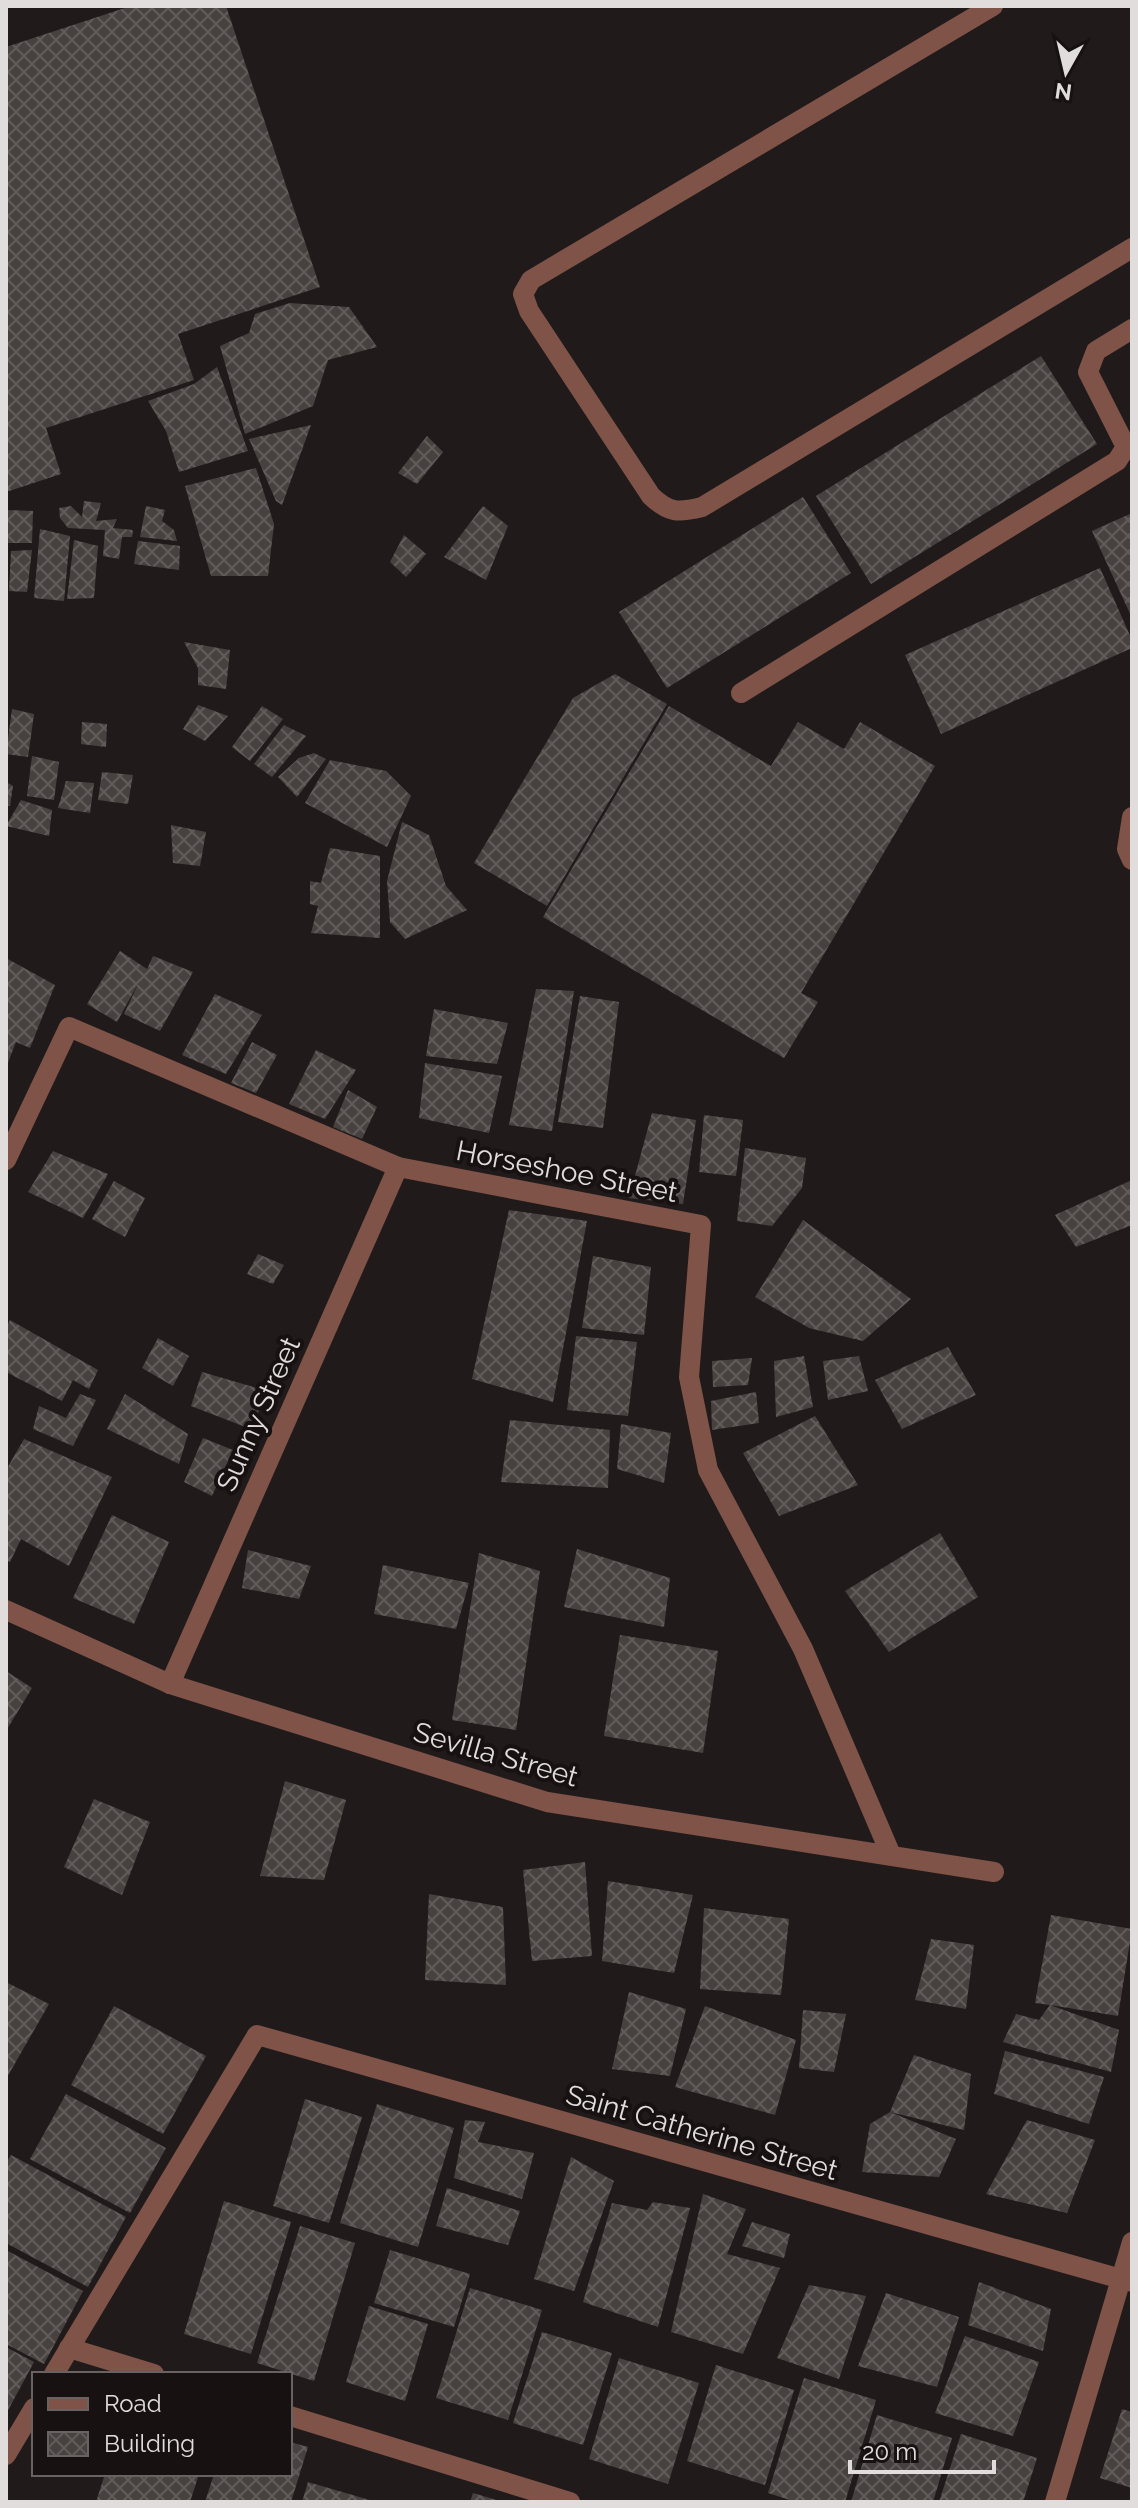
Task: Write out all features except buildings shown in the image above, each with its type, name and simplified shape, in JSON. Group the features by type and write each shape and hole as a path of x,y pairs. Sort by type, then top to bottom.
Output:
{"street":[{"path":"993,6 531,280 523,294 529,311 651,496 665,509 678,513 702,507 1132,248"},
{"path":"741,693 1117,461 1126,447 1088,372 1096,351 1132,329"},
{"path":"1132,817 1127,849 1132,860"},
{"name":"Horseshoe Street","path":"6,1160 69,1027 398,1167 701,1225 689,1377 708,1470 803,1649 891,1855"},
{"name":"Sunny Street","path":"170,1684 398,1167"},
{"name":"Sevilla Street","path":"6,1610 170,1684 547,1802 994,1872"},
{"name":"Saint Catherine Street","path":"69,2348 257,2035 1127,2280"},
{"path":"1055,2502 1127,2280 1132,2242"},
{"path":"55,2372 69,2348 147,2372"},
{"path":"6,2455 32,2411"},
{"path":"292,2417 570,2502"}]}
